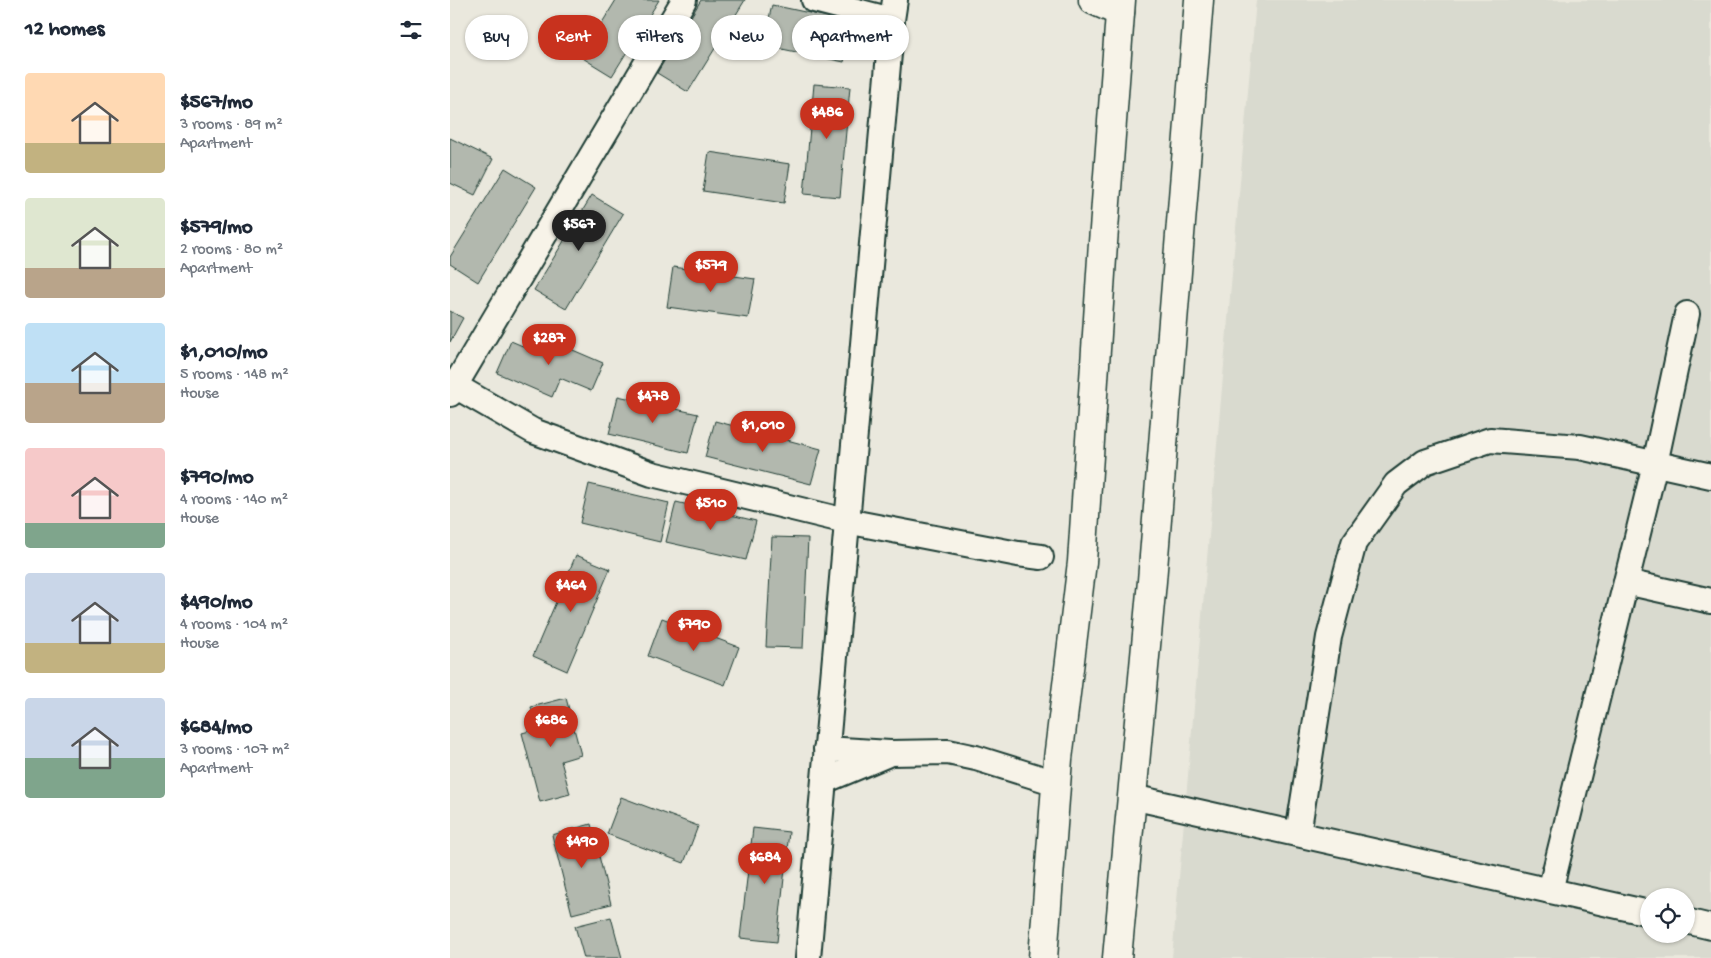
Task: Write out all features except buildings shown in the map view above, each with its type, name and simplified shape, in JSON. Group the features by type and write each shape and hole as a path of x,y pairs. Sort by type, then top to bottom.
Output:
{"main road":[{"path":"1043,958 1056,783 1082,562 1120,6 1093,0"},
{"path":"1117,958 1152,580 1199,0"}],"street":[{"path":"684,0 452,388 533,431 652,474 846,521 1018,554 1041,556"},
{"path":"808,958 846,521 894,10 814,0"},
{"path":"1550,891 1655,464 1688,314"},
{"path":"1298,834 1329,637 1354,543 1396,484 1425,462 1490,440 1580,447 1711,476"},
{"path":"1626,582 1711,601"},
{"path":"826,749 890,753 948,752 976,758 1056,783"},
{"path":"824,781 890,753"},
{"path":"1132,797 1640,911"},
{"path":"1695,923 1711,927"}],"shaded area":[{"path":"1256,0 1711,0 1711,958 1172,958"}]}
